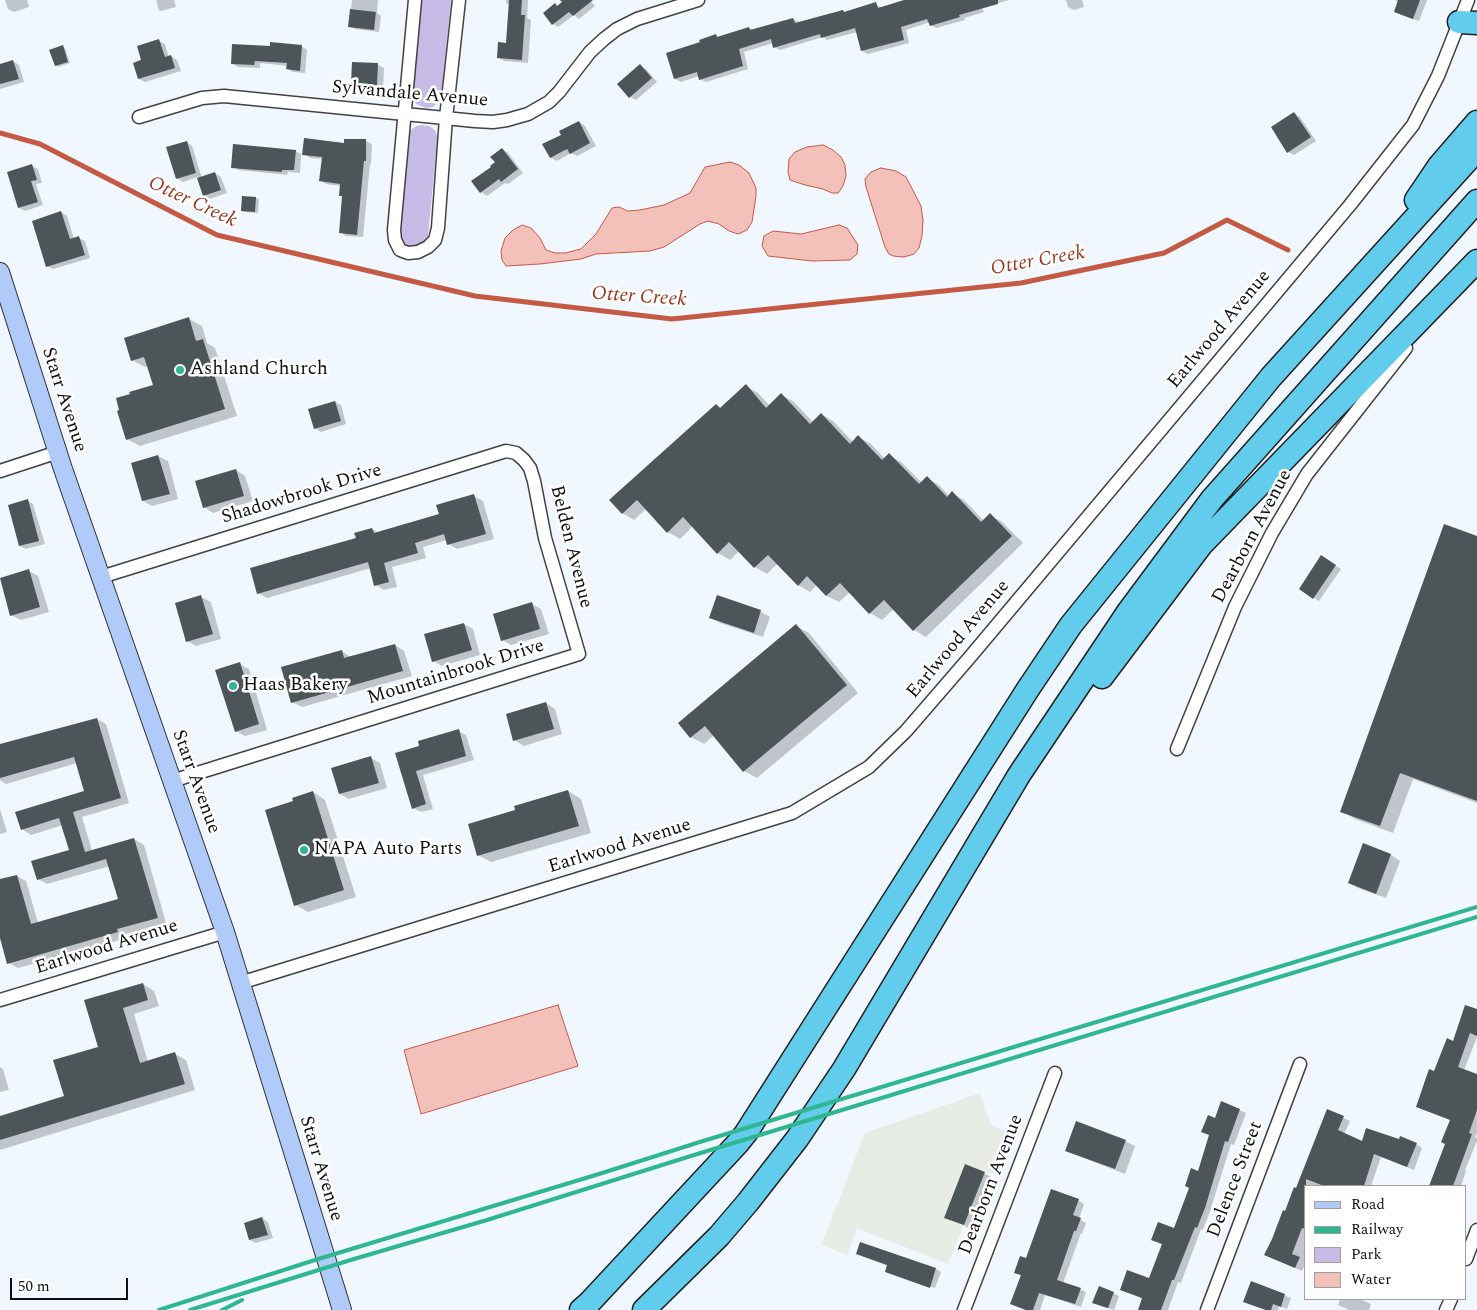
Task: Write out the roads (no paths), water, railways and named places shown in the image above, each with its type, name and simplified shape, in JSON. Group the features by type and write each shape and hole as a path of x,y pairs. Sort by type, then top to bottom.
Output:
{"highway":[{"path":"1360,281 1439,166 1477,122"},
{"path":"581,1310 738,1143 1071,625 1271,377 1477,150"},
{"path":"644,1310 719,1236 797,1139 844,1069 1019,775 1128,612 1212,499 1477,201"},
{"path":"1019,775 1102,676 1202,544 1473,264"}],"main road":[{"name":"Starr Avenue","path":"0,272 58,452 225,932 342,1310"}],"street":[{"path":"415,0 394,230 395,240 400,250 408,253 418,252 428,247 435,240 438,228 446,118 459,0"},
{"name":"Sylvandale Avenue","path":"139,116 192,100 213,96 493,122 507,120 528,114 554,97 590,52 604,38 617,29 637,19 698,0"},
{"name":"Earlwood Avenue","path":"240,983 792,813 869,767 906,731 970,657 1355,199 1413,125 1468,22 1468,0"},
{"name":"Dearborn Avenue","path":"1177,749 1235,607 1272,533 1307,474 1473,264"},
{"path":"0,472 58,452"},
{"name":"Shadowbrook Drive","path":"101,577 497,454 506,452 516,453"},
{"name":"Belden Avenue","path":"516,453 530,468 534,480 545,538 579,654"},
{"name":"Mountainbrook Drive","path":"172,780 579,654"},
{"name":"Earlwood Avenue","path":"0,1000 225,932"},
{"name":"Delence Street","path":"1207,1310 1300,1064"},
{"name":"Dearborn Avenue","path":"964,1310 1055,1073"},
{"path":"1467,1256 1477,1230"}],"water":[{"path":"823,145 841,157 845,165 846,176 843,186 838,193 832,193 790,180 788,172 789,159 795,152 807,147"},
{"path":"730,162 739,165 749,173 756,188 752,222 747,230 738,234 729,231 719,224 708,221 664,247 650,251 596,254 581,259 540,264 506,266 502,260 501,251 505,238 522,225 531,228 540,238 546,250 555,253 565,253 581,249 596,234 612,208 619,207 628,211 664,205 690,193 705,167"},
{"path":"881,168 896,171 906,177 921,206 923,220 922,236 919,248 914,254 904,257 893,256 889,254 885,247 865,179 871,172"},
{"path":"839,225 847,228 858,245 857,254 850,260 812,261 768,256 762,246 764,236 773,231 801,234"},
{"path":"558,1005 578,1066 421,1114 404,1050"}],"waterway":[{"name":"Otter Creek","path":"0,133 40,144 217,235 475,296 672,319 1021,283 1164,253 1227,220 1288,250"}],"railway":[{"path":"159,1310 703,1141 1477,907"},
{"path":"190,1310 1477,917"},
{"path":"222,1310 242,1300"}],"place":[{"name":"Ashland Church","path":"180,370"},
{"name":"Haas Bakery","path":"233,686"},
{"name":"NAPA Auto Parts","path":"304,850"}]}
